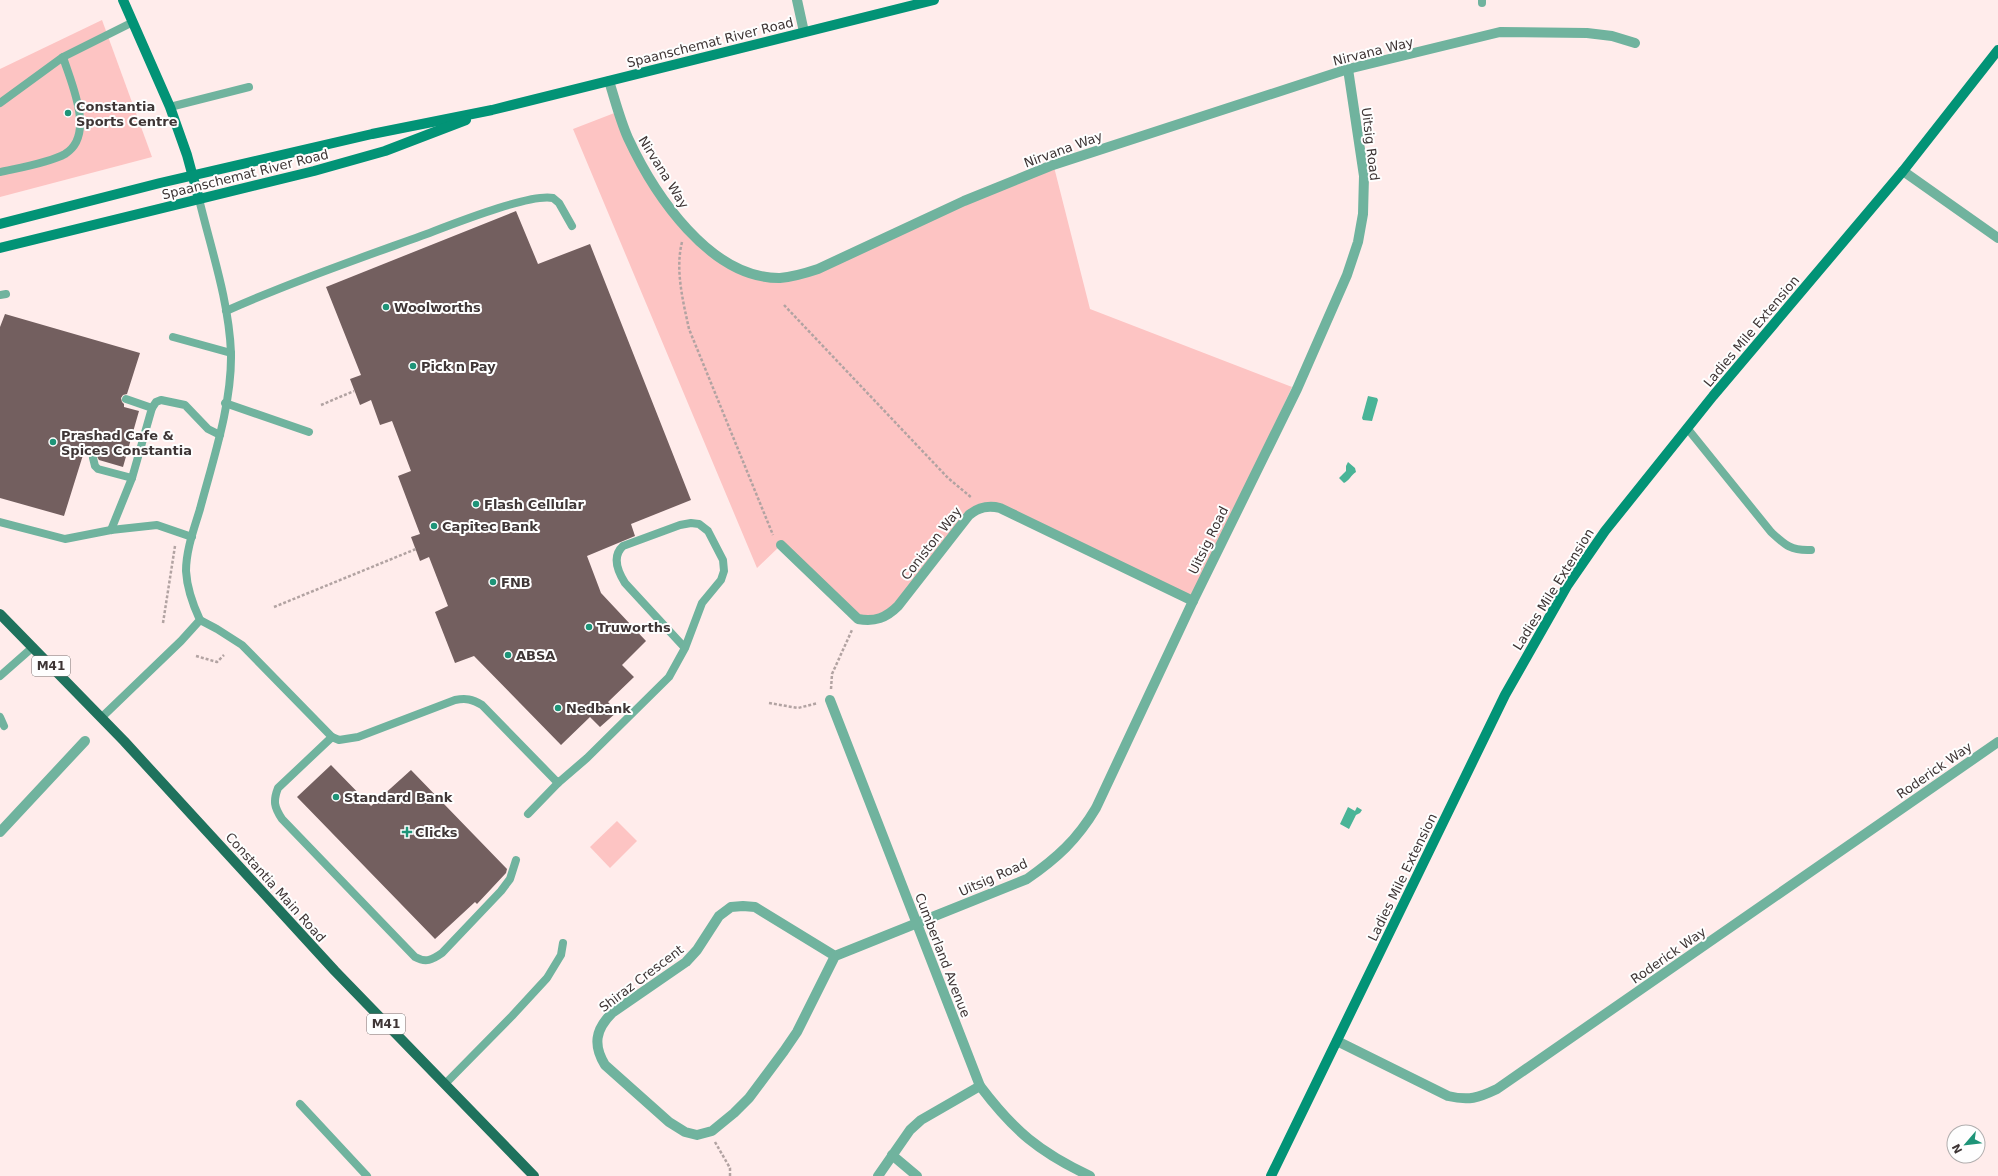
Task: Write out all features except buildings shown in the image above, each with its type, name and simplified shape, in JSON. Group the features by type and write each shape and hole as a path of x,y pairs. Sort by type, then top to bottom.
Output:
{"main road":[{"path":"122,0 170,107 199,199"},
{"name":"Spaanschemat River Road","path":"0,224 193,176 372,134 492,110 934,0"},
{"name":"Ladies Mile Extension","path":"1272,1176 1505,695 1567,586 1601,536 1687,428 1903,171 1998,50"},
{"name":"Spaanschemat River Road","path":"0,248 385,151 492,110"},
{"name":"Constantia Main Road","path":"0,614 102,717 335,972 534,1176"}],"street":[{"path":"797,0 804,32"},
{"name":"Nirvana Way","path":"609,81 628,137 639,159 668,207 686,228 726,261 747,273 780,278 818,269 845,258 964,201 1050,166 1348,69 1500,32 1587,33 1612,36 1635,43"},
{"name":"Uitsig Road","path":"916,923 1027,879 1048,865 1068,846 1084,829 1096,808 1193,601 1297,389 1347,275 1358,242 1363,214 1364,176 1348,69"},
{"path":"1903,171 1998,238"},
{"path":"984,506 1000,508 1193,601"},
{"name":"Coniston Way","path":"858,619 870,621 879,620 890,614 898,606 969,515 976,509 984,506"},
{"path":"781,545 858,619"},
{"name":"Cumberland Avenue","path":"830,700 980,1086 1004,1117 1031,1143 1066,1165 1090,1176"},
{"path":"0,832 85,741"},
{"name":"Roderick Way","path":"1337,1041 1448,1096 1462,1100 1479,1098 1497,1089 1998,742"},
{"name":"Shiraz Crescent","path":"712,1131 697,1135 685,1132 669,1122 605,1065 598,1053 597,1041 600,1028 604,1021 612,1013 686,962 697,950 719,916 731,908 743,906 755,908 835,956"},
{"path":"712,1131 734,1113 749,1098 784,1052 797,1032 835,956 916,923"},
{"path":"878,1176 910,1130 921,1120 980,1086"},
{"path":"892,1155 917,1176"}],"lane":[{"path":"0,103 63,57 133,22"},
{"path":"0,172 65,154 74,144 81,129 79,112 63,57"},
{"path":"170,107 249,87"},
{"path":"226,311 275,289 468,219 539,197 554,198 559,203 572,226"},
{"path":"199,199 226,311 231,353 220,436 188,550 186,571 193,605 200,620 242,645 332,736 339,740 358,737 454,700 472,699 482,705 558,783"},
{"path":"173,337 231,353"},
{"path":"126,399 152,408"},
{"path":"111,530 132,478 152,408 156,402 161,400 185,405 208,429 220,436"},
{"path":"225,403 309,432"},
{"path":"1687,428 1771,532 1785,545 1798,550 1811,550"},
{"path":"93,458 95,466 98,469 132,478"},
{"path":"0,522 65,539 111,530 157,525 192,537"},
{"path":"528,814 558,783 587,758 669,678 685,648 702,603 721,580 724,571 723,560 708,532 699,524 691,523 680,525 622,546 618,550 616,556 619,574 685,648"},
{"path":"102,717 181,641 200,620"},
{"path":"0,676 33,647"},
{"path":"0,718 4,726"},
{"path":"332,736 278,788 273,800 275,809 282,819 415,957 423,961 433,959 442,952 510,880 516,860"},
{"path":"445,1084 547,978 561,955 563,943"},
{"path":"300,1104 367,1176"}],"path":[{"path":"686,228 680,248 680,278 682,299 689,329 764,517 774,539 781,545"},
{"path":"784,305 948,478 984,506"},
{"path":"321,405 354,391"},
{"path":"162,622 175,546"},
{"path":"274,607 416,549"},
{"path":"769,703 798,708 830,700 832,674 858,619"},
{"path":"196,656 217,662 224,655"},
{"path":"712,1131 716,1144 730,1168 730,1176"}],"shaded area":[{"name":"Constantia Sports Centre","path":"102,20 152,157 0,197 0,69"},
{"path":"617,112 639,162 694,232 739,267 782,275 806,271 1053,163 1090,309 1292,387 1193,601 1000,508 976,509 890,614 858,619 781,545 757,568 573,129"},
{"path":"1368,396 1377,398 1378,400 1372,421 1363,420 1362,418"},
{"path":"1348,462 1355,468 1356,472 1344,483 1339,478 1346,471"},
{"path":"1348,807 1355,811 1357,807 1362,810 1356,815 1349,829 1340,824"},
{"path":"617,821 637,841 610,868 590,847"}],"place":[{"name":"Constantia Sports Centre","path":"68,113"},
{"name":"Woolworths","path":"386,307"},
{"name":"Pick n Pay","path":"413,366"},
{"name":"Prashad Cafe & Spices Constantia","path":"53,442"},
{"name":"Flash Cellular","path":"476,504"},
{"name":"Capitec Bank","path":"434,526"},
{"name":"FNB","path":"493,582"},
{"name":"Truworths","path":"589,627"},
{"name":"ABSA","path":"508,655"},
{"name":"Nedbank","path":"558,708"},
{"name":"Standard Bank","path":"336,797"},
{"name":"Clicks","path":"407,832"}]}
